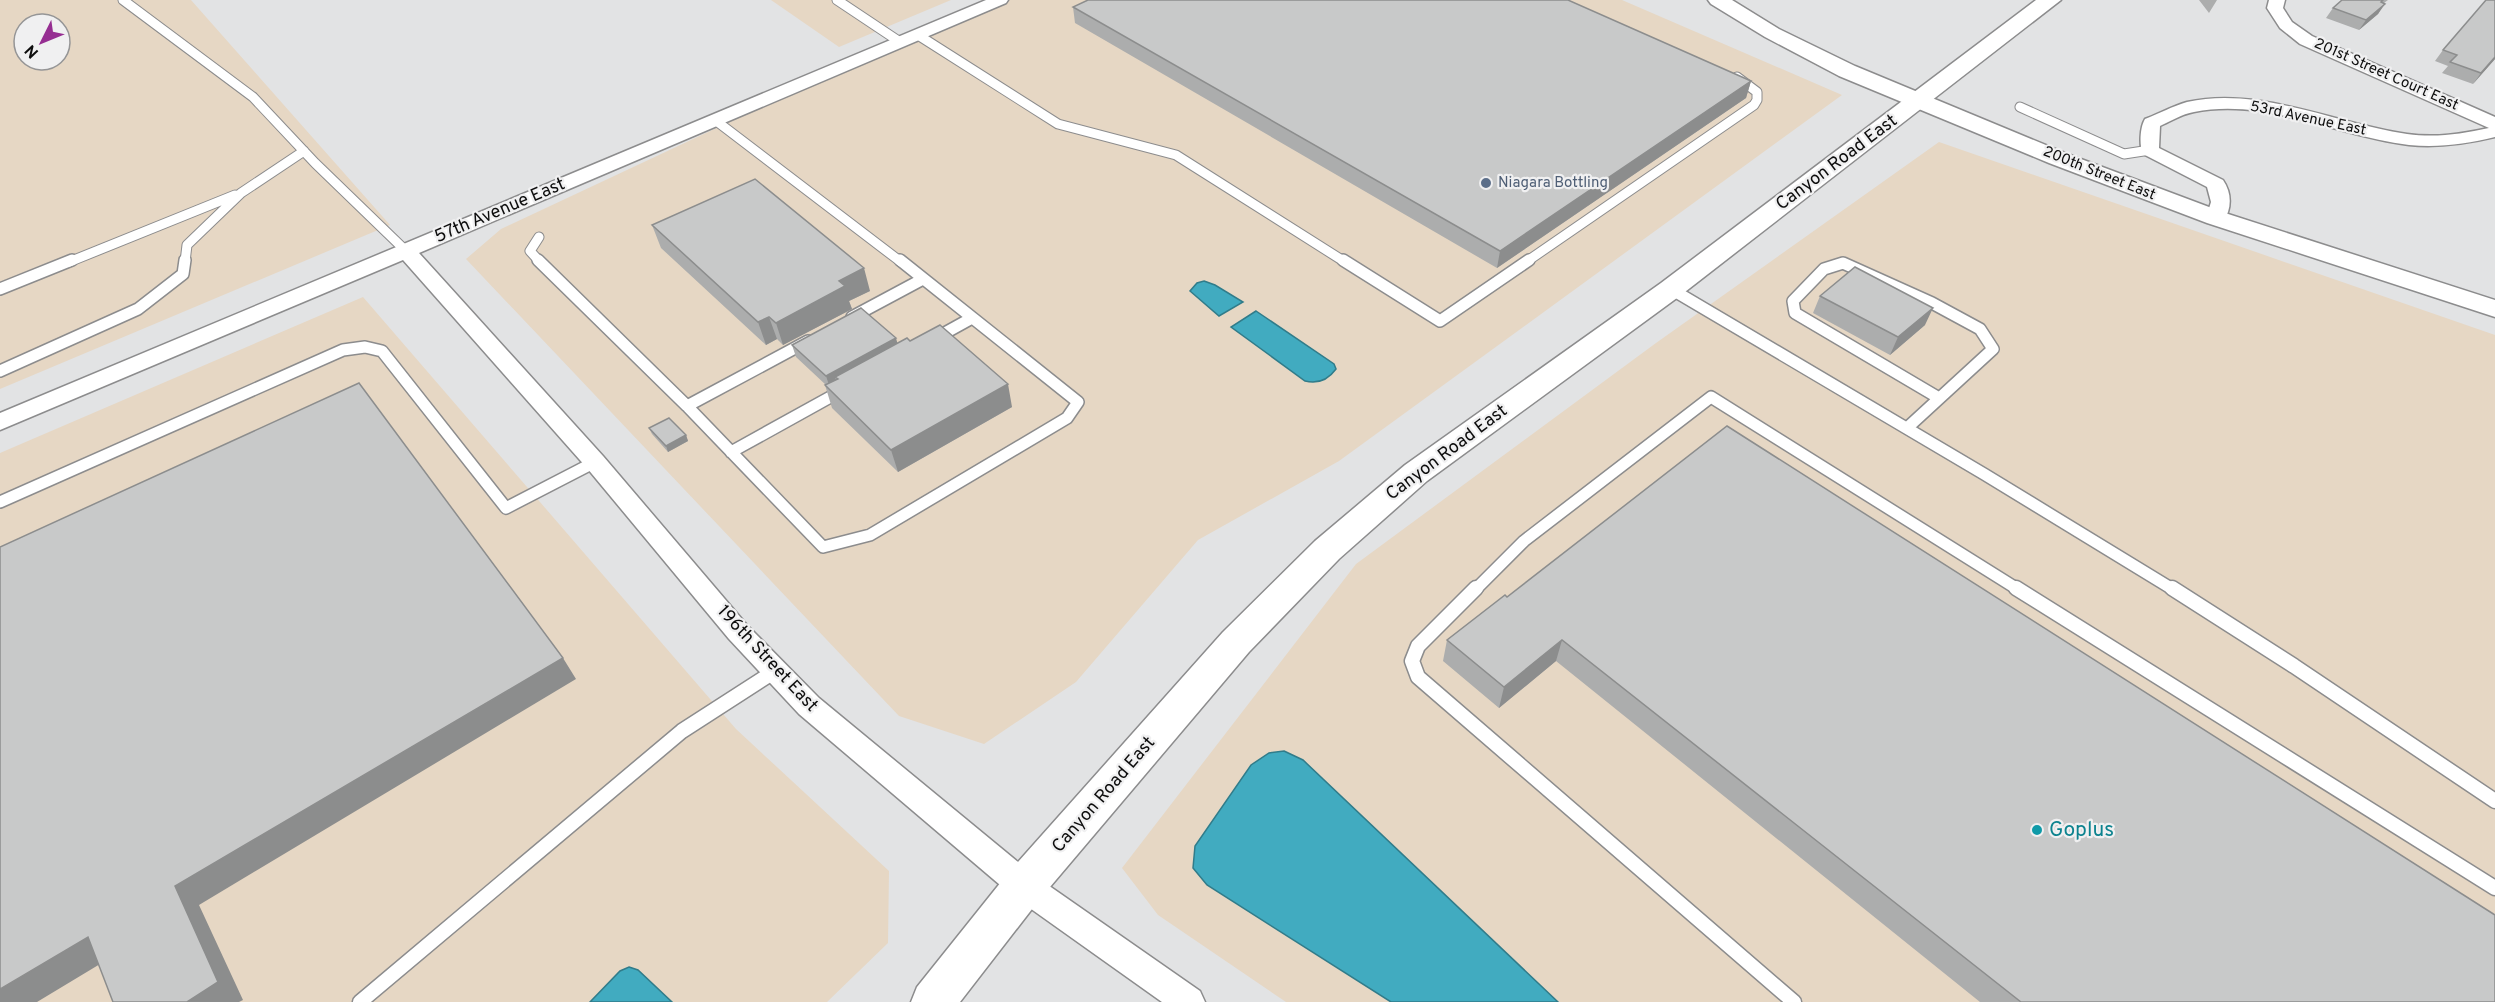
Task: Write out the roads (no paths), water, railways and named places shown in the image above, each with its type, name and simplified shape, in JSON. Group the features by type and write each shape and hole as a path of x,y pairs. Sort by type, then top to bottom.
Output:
{"main road":[{"name":"Canyon Road East","path":"933,1002 1024,886 1236,642 1327,550 1416,473 1671,289 2050,0"}],"street":[{"name":"57th Avenue East","path":"0,422 1000,0"},
{"name":"200th Street East","path":"1718,0 1783,39 1847,71 2156,196 2216,218 2495,309"},
{"name":"201st Street Court East","path":"2277,0 2275,8 2282,20 2307,40 2495,124"},
{"name":"53rd Avenue East","path":"2150,150 2151,123 2178,110 2211,105 2268,109 2404,139 2454,140 2495,132"},
{"path":"2150,150 2216,184 2221,202 2216,218"},
{"name":"196th Street East","path":"406,251 595,462 738,632 809,706 1024,886 1189,1002"}],"lane":[{"path":"123,0 253,97 304,151 406,251"},
{"path":"837,0 900,42"},
{"path":"918,35 1058,124 1176,155 1440,321 1754,105 1758,100 1758,93 1754,87 1726,72"},
{"path":"2020,107 2124,154 2150,150"},
{"path":"539,237 530,251 549,272 687,406 823,547 870,535 1067,418 1078,402 848,219 716,120"},
{"path":"0,371 138,309 183,274 187,245 241,193 304,151"},
{"path":"0,289 241,193"},
{"path":"1907,428 1993,349 1980,330 1932,303 1843,263 1824,269 1792,301 1795,313 1813,326 1939,398"},
{"path":"841,323 924,279"},
{"path":"1671,289 1907,428 2385,724 2495,801"},
{"path":"920,347 972,318"},
{"path":"687,406 821,334"},
{"path":"0,502 343,350 364,347 382,351 506,508 595,462"},
{"path":"731,452 857,382"},
{"path":"1794,1002 1418,677 1412,661 1418,646 1524,541 1712,397 2495,888"},
{"path":"360,1002 682,731 775,671"}],"water":[{"path":"1204,281 1243,302 1219,316 1190,291 1197,283"},
{"path":"1256,311 1334,364 1336,369 1322,380 1305,381 1231,327"},
{"path":"1284,751 1303,760 1558,1002 1391,1002 1207,885 1193,868 1195,846 1251,765 1269,753"},
{"path":"629,967 638,970 672,1002 590,1002 620,971"}],"place":[{"name":"Niagara Bottling","path":"1486,183"},
{"name":"Goplus","path":"2037,830"}]}
